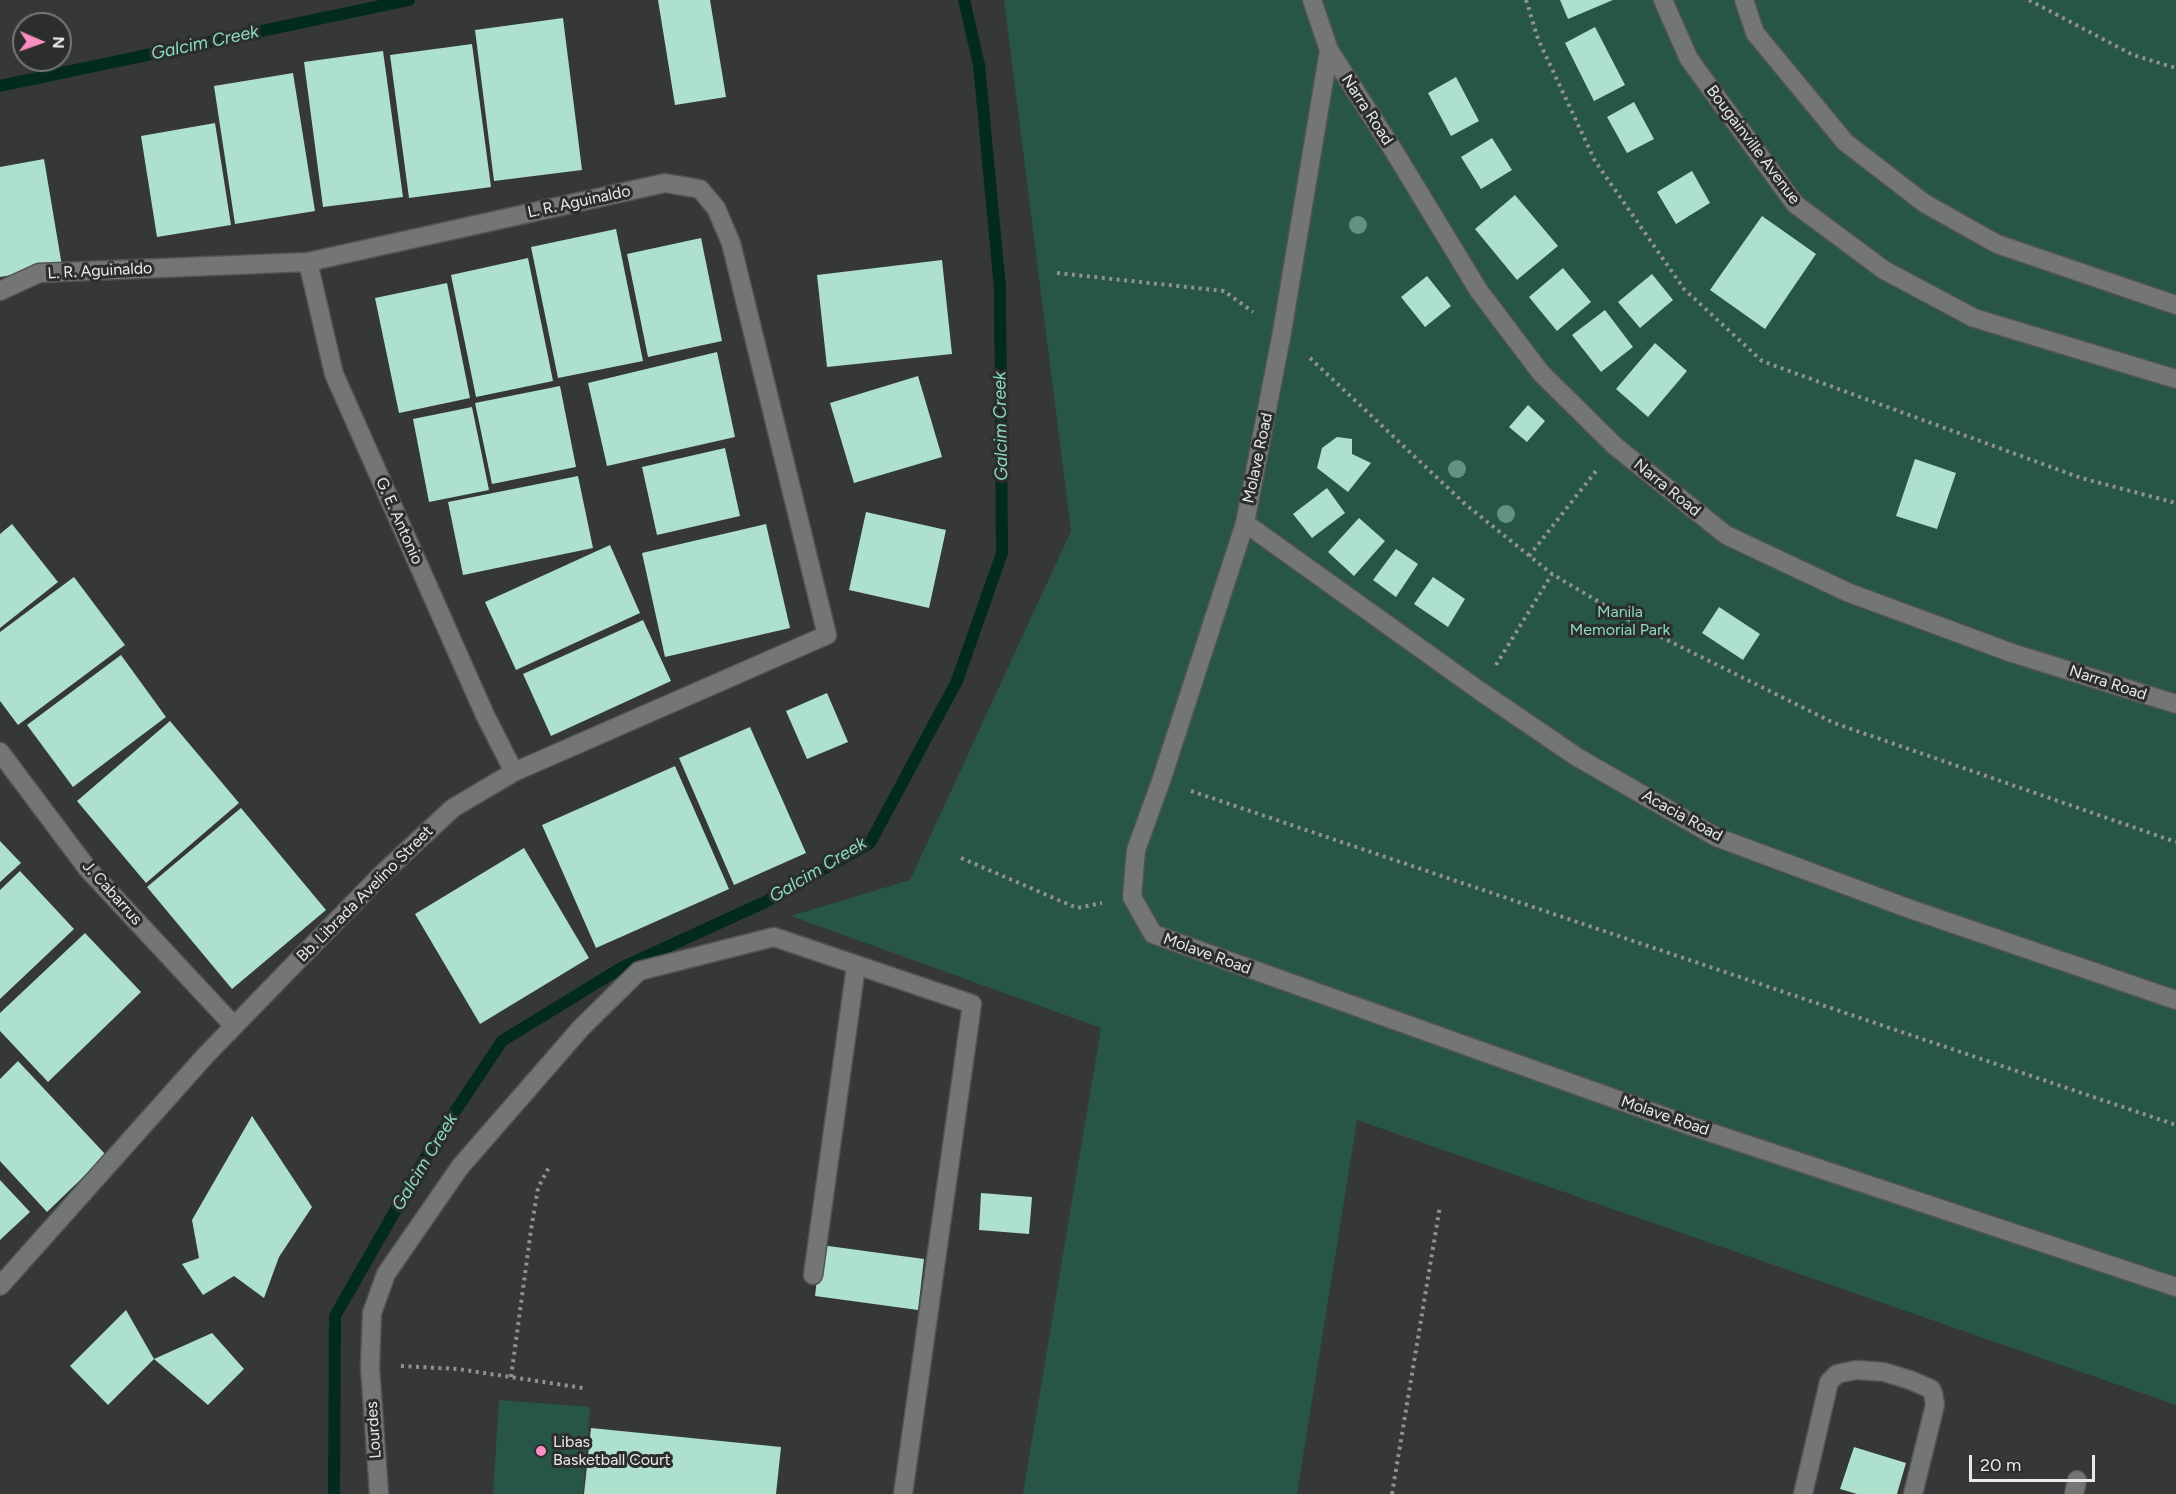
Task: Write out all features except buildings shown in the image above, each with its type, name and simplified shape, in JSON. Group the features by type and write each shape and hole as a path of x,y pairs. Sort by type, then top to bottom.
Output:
{"street":[{"name":"Molave Road","path":"1312,0 1329,50 1282,332 1245,523 1161,781 1136,850 1132,897 1153,934 1691,1126 2176,1287"},
{"name":"Bougainville Avenue","path":"1663,0 1689,59 1795,204 1804,211 1884,270 1974,318 2176,380"},
{"path":"1744,0 1755,33 1845,142 1924,203 1997,244 2176,305"},
{"name":"Narra Road","path":"1329,50 1479,291 1541,373 1615,446 1726,535 1847,592 2012,653 2176,704"},
{"name":"L. R. Aguinaldo","path":"0,291 39,273 308,262 665,183 700,189 716,208 731,243 826,635"},
{"name":"G. E. Antonio","path":"308,262 334,374 485,715 514,772"},
{"name":"Acacia Road","path":"1245,523 1480,691 1577,757 1716,837 1910,909 2176,1000"},
{"name":"Bb. Librada Avelino Street","path":"0,1286 234,1026 382,874 453,808 514,772 826,635"},
{"name":"J. Cabarrus","path":"0,752 87,868 234,1026"},
{"name":"Lourdes","path":"379,1494 370,1367 372,1313 386,1274 460,1167 581,1028 639,971 774,937 972,1004 903,1494"},
{"path":"813,1275 856,966"},
{"path":"1803,1494 1829,1382 1837,1374 1857,1370 1884,1372 1901,1377 1928,1387 1933,1393 1935,1405 1913,1494"}],"path":[{"path":"1526,0 1538,39 1595,160 1684,289 1761,361 2081,478 2176,503"},
{"path":"2029,0 2133,55 2176,68"},
{"path":"1057,273 1224,291 1282,332 1465,504 1529,556 1552,574 1641,627 1834,723 2176,842"},
{"path":"1529,556 1615,446"},
{"path":"1480,691 1552,574"},
{"path":"1161,781 2176,1125"},
{"path":"961,858 1077,908 1132,897"},
{"path":"512,1377 538,1188 549,1167"},
{"path":"1392,1494 1440,1206"},
{"path":"370,1367 427,1366 582,1388"}],"green space":[{"name":"Manila Memorial Park","path":"1004,0 2176,0 2176,1405 1357,1120 1297,1494 1023,1494 1101,1028 791,916 910,880 1071,531"},
{"name":"Libas Basketball Court","path":"499,1400 590,1407 583,1494 493,1494"}],"waterway":[{"name":"Galcim Creek","path":"0,86 409,0"},
{"name":"Galcim Creek","path":"334,1494 335,1316 434,1143 502,1041 621,968 765,902 870,843 957,681 1002,553 1000,288 979,65 964,0"}],"place":[{"name":"Libas Basketball Court","path":"541,1451"}]}
